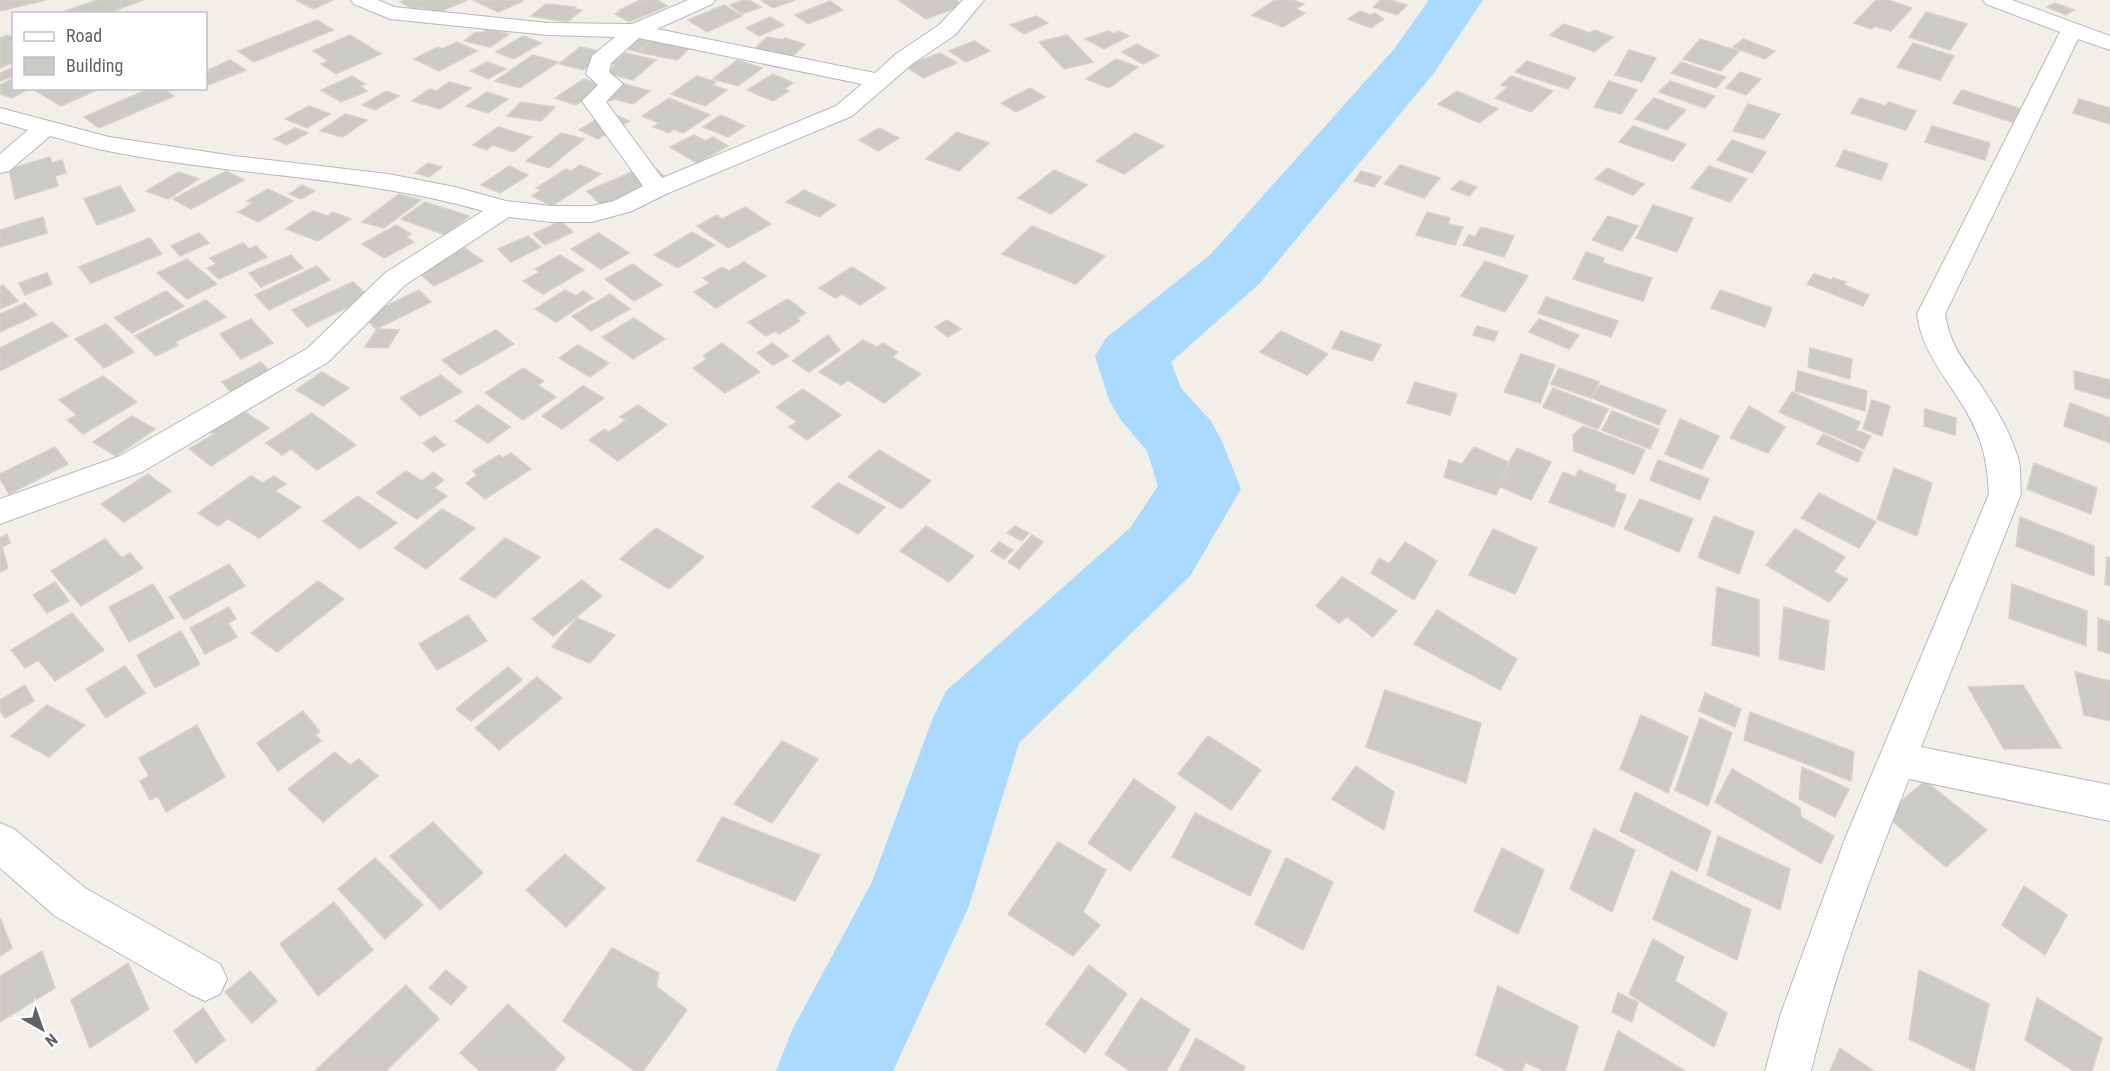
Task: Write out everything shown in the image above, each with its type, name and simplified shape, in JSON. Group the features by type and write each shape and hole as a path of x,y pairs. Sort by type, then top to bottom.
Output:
{"street":[{"path":"360,0 390,13 548,29 635,32 877,80"},
{"path":"657,189 594,101 612,84 597,74 600,61 635,32 705,0"},
{"path":"0,115 108,144 234,163 388,181 455,195 504,209 551,214 592,214 623,206 657,189 844,111 877,80 947,30 974,0"},
{"path":"1993,0 2110,43"},
{"path":"1788,1071 1803,1013 1864,839 1989,538 2005,494 2003,463 1993,434 1967,388 1943,357 1934,334 1931,314 2072,30"},
{"path":"0,166 45,128"},
{"path":"0,512 131,464 318,355 395,279 504,209"},
{"path":"1896,759 2110,803"},
{"path":"0,842 70,902 205,979"}],"building":[{"path":"0,0 46,0 0,11"},
{"path":"97,0 143,0 111,12 63,12"},
{"path":"296,0 333,0 313,9"},
{"path":"405,0 467,0 435,14 421,7 415,10 400,2"},
{"path":"473,0 522,0 523,1 498,12"},
{"path":"641,0 657,0 667,6 629,22 615,14 621,11 619,10"},
{"path":"749,0 761,7 742,14 730,5"},
{"path":"761,0 795,0 773,8"},
{"path":"898,0 956,0 963,5 926,19"},
{"path":"1275,0 1293,0 1304,4 1296,9 1305,13 1283,27 1252,15"},
{"path":"1381,0 1407,5 1397,15 1373,7"},
{"path":"1876,0 1888,0 1912,8 1891,31 1875,26 1871,29 1854,23"},
{"path":"830,1 843,10 808,24 795,15"},
{"path":"2055,3 2074,10 2066,15 2047,7"},
{"path":"546,4 576,7 574,9 582,10 567,22 531,16"},
{"path":"724,5 742,16 707,32 688,20"},
{"path":"1360,11 1370,15 1375,13 1384,19 1371,28 1348,19"},
{"path":"1926,12 1967,24 1950,50 1909,37"},
{"path":"1036,16 1048,23 1024,34 1010,25"},
{"path":"770,17 784,25 759,36 746,28"},
{"path":"317,20 333,30 254,62 238,51"},
{"path":"1564,24 1590,33 1594,30 1613,37 1594,52 1550,35"},
{"path":"488,29 509,34 490,47 464,41 476,32 481,33"},
{"path":"1108,31 1113,34 1119,31 1129,36 1104,49 1085,39"},
{"path":"7,35 12,37 12,63 0,68 0,38"},
{"path":"350,35 381,54 336,74 321,64 328,61 313,51"},
{"path":"1067,35 1093,62 1064,69 1039,42"},
{"path":"523,36 541,43 514,59 496,52"},
{"path":"767,37 783,40 785,38 805,44 792,57 753,50"},
{"path":"635,38 650,41 638,52 623,48"},
{"path":"653,39 691,47 677,60 638,52"},
{"path":"1700,39 1739,51 1721,71 1683,59"},
{"path":"1743,39 1775,51 1765,59 1733,47"},
{"path":"974,41 990,51 966,62 949,51"},
{"path":"457,42 477,51 439,71 414,59 438,47 442,49"},
{"path":"1913,43 1954,56 1940,80 1897,67"},
{"path":"1137,44 1159,56 1143,64 1122,52"},
{"path":"580,47 606,52 584,70 559,64"},
{"path":"1629,50 1656,58 1642,82 1615,75"},
{"path":"625,53 656,60 633,80 606,73 615,65 611,64"},
{"path":"940,53 957,63 923,78 905,66"},
{"path":"533,55 558,62 520,88 495,81"},
{"path":"1116,59 1138,67 1109,88 1086,79"},
{"path":"230,60 246,70 207,86 207,71"},
{"path":"737,60 762,68 738,86 713,79"},
{"path":"1527,61 1576,78 1568,89 1515,72"},
{"path":"487,62 506,69 488,79 470,71"},
{"path":"1681,62 1726,77 1716,88 1671,73"},
{"path":"12,68 12,77 0,81 0,73"},
{"path":"1740,72 1761,79 1746,95 1726,88"},
{"path":"773,74 793,83 784,89 789,91 773,101 747,90"},
{"path":"352,76 365,84 360,86 367,91 341,102 321,90"},
{"path":"697,76 716,82 712,85 727,90 705,106 671,94"},
{"path":"1511,76 1553,91 1531,112 1495,98 1508,87 1501,85"},
{"path":"584,79 605,86 576,105 555,98"},
{"path":"10,80 12,80 12,90 26,90 12,98 0,94 0,85"},
{"path":"1609,81 1637,90 1621,114 1594,107"},
{"path":"1670,81 1715,96 1705,108 1659,92"},
{"path":"449,82 471,88 440,109 412,101 430,89 436,91"},
{"path":"621,83 650,91 633,104 614,99 611,101 601,99"},
{"path":"1030,88 1045,97 1016,112 1001,103"},
{"path":"34,90 97,90 61,106"},
{"path":"146,90 165,90 174,96 99,128 84,117"},
{"path":"1962,90 2021,109 2012,122 1953,103"},
{"path":"386,91 399,96 375,110 362,105"},
{"path":"1457,91 1498,109 1479,123 1438,104"},
{"path":"487,92 508,99 488,113 466,106"},
{"path":"669,98 710,115 683,133 674,129 669,133 653,127 659,123 642,116"},
{"path":"1654,98 1686,110 1667,130 1635,119"},
{"path":"1860,98 1886,106 1888,102 1916,111 1906,130 1851,113"},
{"path":"2079,99 2110,108 2110,124 2073,113"},
{"path":"521,102 555,107 541,121 507,116"},
{"path":"1748,104 1780,114 1764,139 1733,131"},
{"path":"309,106 330,114 307,128 285,119"},
{"path":"609,112 629,121 598,139 579,130"},
{"path":"345,114 367,120 343,137 320,131"},
{"path":"721,115 745,126 728,137 703,127"},
{"path":"1633,126 1686,144 1673,161 1619,142"},
{"path":"1932,126 1990,143 1985,160 1925,142"},
{"path":"498,127 532,137 513,152 493,145 487,150 473,145"},
{"path":"295,128 308,133 287,145 274,139"},
{"path":"879,128 899,138 878,151 859,140"},
{"path":"957,132 989,143 959,171 926,159"},
{"path":"561,133 584,139 549,168 526,161"},
{"path":"1135,133 1164,146 1124,174 1096,161"},
{"path":"694,135 705,141 713,137 728,146 697,163 670,147"},
{"path":"1732,140 1766,152 1752,173 1717,160"},
{"path":"1844,150 1888,164 1881,180 1836,166"},
{"path":"50,157 52,163 62,160 66,173 55,176 58,186 15,199 9,169"},
{"path":"428,163 442,167 429,177 415,173"},
{"path":"651,164 667,179 603,207 587,191"},
{"path":"580,165 601,174 552,206 532,196 541,190 536,188 566,169 571,171"},
{"path":"1400,165 1440,178 1424,198 1384,184"},
{"path":"509,166 528,175 500,193 481,185"},
{"path":"1709,166 1747,179 1730,202 1691,188"},
{"path":"1607,168 1644,184 1633,195 1595,179"},
{"path":"1054,170 1087,185 1051,214 1018,198"},
{"path":"226,171 244,180 191,209 173,199"},
{"path":"1361,171 1381,177 1374,187 1354,181"},
{"path":"178,172 199,179 168,199 146,191"},
{"path":"1460,181 1477,187 1469,196 1451,189"},
{"path":"302,185 315,191 301,199 289,194"},
{"path":"120,186 135,211 97,225 84,199"},
{"path":"268,189 293,201 258,222 238,212 253,203 247,201"},
{"path":"804,190 836,205 819,217 786,202"},
{"path":"399,194 421,200 384,228 362,222"},
{"path":"425,202 469,216 445,235 401,219"},
{"path":"1653,205 1693,218 1677,252 1636,238"},
{"path":"745,207 771,224 728,248 697,226 717,215 722,219"},
{"path":"313,211 327,216 333,212 351,219 318,241 286,229"},
{"path":"1427,212 1450,218 1448,224 1463,227 1455,245 1416,235"},
{"path":"1608,216 1638,226 1622,251 1592,240"},
{"path":"43,217 47,233 0,247 0,230"},
{"path":"561,221 573,232 545,245 533,234"},
{"path":"396,225 411,234 406,237 414,242 384,258 362,244"},
{"path":"1032,226 1105,256 1076,284 1002,254"},
{"path":"1481,227 1514,236 1504,257 1463,245 1469,235 1475,237"},
{"path":"692,232 715,245 678,268 654,255"},
{"path":"199,233 209,243 180,256 171,246"},
{"path":"599,233 629,253 601,269 571,249"},
{"path":"528,236 541,247 511,262 498,249"},
{"path":"150,238 162,254 91,283 79,267"},
{"path":"243,243 249,249 256,246 267,257 219,279 207,268 216,264 210,258"},
{"path":"465,248 483,261 434,286 418,272 452,251 454,254"},
{"path":"1586,252 1604,258 1603,263 1652,278 1643,301 1573,279"},
{"path":"291,255 303,268 261,287 249,273"},
{"path":"560,255 584,270 543,294 523,281 540,272 535,269"},
{"path":"187,259 217,284 187,299 157,273"},
{"path":"1485,261 1528,276 1505,312 1461,296"},
{"path":"744,262 766,276 716,308 694,292 710,283 703,278 722,267 729,271"},
{"path":"633,264 662,285 634,301 605,279"},
{"path":"317,266 330,280 269,310 255,295"},
{"path":"852,267 886,288 860,305 842,294 835,298 819,288"},
{"path":"47,273 52,284 25,295 19,283"},
{"path":"1814,274 1846,282 1844,285 1869,295 1863,306 1807,284"},
{"path":"353,282 369,297 307,327 292,310"},
{"path":"3,285 18,301 0,309 0,287"},
{"path":"419,290 431,302 376,329 364,317"},
{"path":"565,290 576,296 583,291 593,298 556,322 535,309"},
{"path":"1720,290 1772,308 1765,327 1711,308"},
{"path":"166,291 184,306 132,333 114,318"},
{"path":"610,294 630,309 591,331 572,316"},
{"path":"1546,297 1618,321 1611,337 1538,313"},
{"path":"788,299 806,313 797,318 800,321 779,334 775,331 766,336 748,322"},
{"path":"206,300 226,317 175,342 178,345 156,356 135,336"},
{"path":"25,303 37,315 0,332 0,314"},
{"path":"634,318 665,339 633,359 602,337"},
{"path":"251,319 273,343 241,359 220,334"},
{"path":"1539,319 1579,335 1569,349 1529,332"},
{"path":"947,320 961,329 948,337 935,327"},
{"path":"52,322 68,336 0,371 0,348"},
{"path":"106,324 134,352 104,368 75,339"},
{"path":"1477,326 1498,332 1494,341 1473,335"},
{"path":"377,329 399,330 388,348 365,347"},
{"path":"496,330 514,344 460,375 442,360"},
{"path":"1281,331 1328,354 1307,375 1260,352"},
{"path":"1341,331 1381,345 1372,361 1332,348"},
{"path":"828,335 840,350 809,372 792,361"},
{"path":"863,340 877,347 883,343 898,352 892,357 921,374 884,403 848,380 841,385 819,372"},
{"path":"722,343 760,372 725,393 693,368 707,359 703,356"},
{"path":"772,343 789,356 773,365 757,353"},
{"path":"578,345 609,363 590,377 559,358"},
{"path":"1810,348 1852,359 1850,379 1808,367"},
{"path":"1521,354 1555,365 1540,403 1504,392"},
{"path":"261,362 273,375 234,396 222,382"},
{"path":"523,368 544,381 538,385 556,397 523,420 485,393"},
{"path":"1559,368 1599,382 1591,398 1551,384"},
{"path":"1798,371 1867,391 1865,411 1795,391"},
{"path":"2074,371 2110,380 2110,399 2075,389"},
{"path":"322,372 349,388 323,406 296,390"},
{"path":"441,375 462,392 420,416 400,398"},
{"path":"103,376 137,402 83,434 67,420 77,415 59,400"},
{"path":"1415,382 1457,394 1450,415 1407,403"},
{"path":"1600,385 1666,410 1659,425 1592,398"},
{"path":"583,386 604,398 562,429 542,416"},
{"path":"1553,388 1608,409 1598,429 1543,407"},
{"path":"803,389 841,415 807,440 789,427 797,422 776,407"},
{"path":"1792,392 1860,422 1856,430 1871,436 1864,449 1779,412"},
{"path":"1872,400 1890,406 1882,436 1863,429"},
{"path":"2070,403 2110,418 2110,443 2064,426"},
{"path":"478,405 510,427 488,443 455,421"},
{"path":"638,405 667,425 618,461 589,440 605,429 609,432 626,420 620,417"},
{"path":"1749,406 1785,427 1768,453 1730,438"},
{"path":"1925,409 1956,418 1955,435 1924,426"},
{"path":"242,410 269,428 211,466 189,449 214,434 209,431"},
{"path":"1612,411 1659,429 1650,449 1602,430"},
{"path":"312,413 356,445 317,470 291,449 282,455 266,443"},
{"path":"132,416 155,429 116,456 93,442"},
{"path":"1680,419 1719,436 1702,469 1665,454"},
{"path":"1583,426 1645,450 1634,474 1574,451 1573,435"},
{"path":"1823,434 1863,452 1858,462 1817,444"},
{"path":"435,436 445,445 433,452 423,443"},
{"path":"55,447 68,464 9,494 0,479 0,474"},
{"path":"1474,447 1510,463 1496,495 1444,477 1449,460 1462,464"},
{"path":"1517,448 1551,462 1531,500 1496,485"},
{"path":"879,450 931,481 901,509 848,477"},
{"path":"511,453 531,469 485,499 466,483 477,475 473,471 499,455 503,458"},
{"path":"1658,460 1709,479 1700,500 1650,480"},
{"path":"2034,463 2097,488 2091,514 2027,489"},
{"path":"1894,468 1932,483 1917,536 1877,519"},
{"path":"1579,470 1616,485 1614,491 1626,495 1614,527 1549,502 1563,472 1575,477"},
{"path":"406,471 422,481 433,472 444,480 434,488 447,496 417,519 376,493"},
{"path":"148,474 171,491 124,522 101,504"},
{"path":"251,476 263,483 274,476 286,484 275,491 301,507 259,538 228,519 218,526 198,513"},
{"path":"838,483 885,507 858,534 812,507"},
{"path":"1819,493 1876,522 1859,548 1801,518"},
{"path":"358,496 397,523 360,549 323,521"},
{"path":"1640,499 1693,519 1679,552 1624,529"},
{"path":"442,509 475,528 426,569 394,548"},
{"path":"1714,516 1754,532 1739,574 1698,557"},
{"path":"2020,517 2094,546 2094,576 2016,546"},
{"path":"926,526 974,556 949,582 900,551"},
{"path":"1015,526 1029,533 1022,541 1007,533"},
{"path":"656,528 704,557 669,589 620,559"},
{"path":"1493,529 1537,548 1515,594 1469,575"},
{"path":"1795,529 1845,557 1834,572 1848,579 1829,602 1766,565"},
{"path":"7,534 10,543 2,547 8,568 0,572 0,538"},
{"path":"1032,535 1043,542 1019,569 1008,562"},
{"path":"505,538 540,557 495,598 460,579"},
{"path":"105,539 122,558 130,553 143,568 81,606 51,571"},
{"path":"999,542 1013,550 1004,559 991,551"},
{"path":"1405,542 1437,561 1414,600 1371,573 1379,558 1389,564"},
{"path":"2107,557 2110,558 2110,586 2105,584"},
{"path":"229,564 245,586 184,620 169,597"},
{"path":"1342,577 1397,611 1373,637 1347,617 1339,623 1316,606"},
{"path":"582,580 602,596 553,636 532,619"},
{"path":"318,581 344,599 277,652 251,633"},
{"path":"55,582 69,601 47,613 33,595"},
{"path":"153,584 174,618 129,642 109,607"},
{"path":"2012,584 2087,611 2086,646 2009,618"},
{"path":"1717,587 1759,600 1759,656 1712,645"},
{"path":"229,607 236,619 228,623 237,637 205,654 190,628"},
{"path":"1784,607 1829,621 1824,670 1779,659"},
{"path":"1437,610 1517,659 1500,690 1414,644"},
{"path":"72,613 104,650 55,681 38,660 25,668 11,650"},
{"path":"468,615 487,641 437,670 419,644"},
{"path":"577,618 615,635 590,663 552,647"},
{"path":"2098,618 2110,622 2110,654 2098,650"},
{"path":"181,631 200,664 155,688 137,655"},
{"path":"125,666 145,693 106,718 86,689"},
{"path":"508,667 522,680 471,721 456,709"},
{"path":"2075,672 2110,681 2110,721 2084,715"},
{"path":"537,677 562,698 499,750 475,728"},
{"path":"25,685 34,701 5,718 0,711 0,700"},
{"path":"2023,685 2061,748 2004,749 1968,687"},
{"path":"1385,690 1481,723 1466,783 1366,747"},
{"path":"1705,693 1741,709 1735,727 1699,711"},
{"path":"47,705 85,725 49,757 11,736"},
{"path":"303,711 320,732 315,735 321,741 278,771 257,743"},
{"path":"1750,712 1854,752 1851,781 1744,740"},
{"path":"1641,715 1688,737 1668,793 1620,769"},
{"path":"1700,718 1732,733 1708,806 1675,790"},
{"path":"197,725 225,777 166,812 158,796 150,800 140,781 149,776 139,758"},
{"path":"1208,736 1261,770 1231,810 1178,774"},
{"path":"782,741 818,759 772,823 734,804"},
{"path":"335,752 350,765 359,759 378,776 323,822 288,789"},
{"path":"1356,766 1394,792 1384,830 1332,799"},
{"path":"1802,767 1849,789 1835,817 1799,799"},
{"path":"1732,769 1800,808 1801,817 1834,836 1821,864 1715,802"},
{"path":"1134,779 1176,807 1130,871 1088,843"},
{"path":"1925,781 1987,830 1946,867 1885,815"},
{"path":"1635,792 1711,831 1697,871 1620,831"},
{"path":"1195,813 1271,851 1250,896 1172,857"},
{"path":"722,817 820,855 795,901 697,861"},
{"path":"433,822 483,873 440,910 390,856"},
{"path":"1594,829 1635,850 1612,912 1570,889"},
{"path":"1718,836 1790,869 1780,910 1707,875"},
{"path":"1058,842 1106,870 1083,912 1100,925 1073,956 1008,914"},
{"path":"1502,848 1544,870 1518,934 1474,911"},
{"path":"565,854 605,888 566,927 526,890"},
{"path":"375,858 423,905 385,939 338,889"},
{"path":"1286,858 1333,882 1303,950 1255,924"},
{"path":"1671,871 1751,910 1737,960 1653,919"},
{"path":"2024,886 2067,915 2045,955 2002,925"},
{"path":"334,902 373,950 318,996 280,944"},
{"path":"0,918 12,948 0,956"},
{"path":"1653,939 1684,957 1675,981 1727,1013 1714,1047 1629,994"},
{"path":"612,948 659,973 656,986 687,1010 643,1071 635,1071 563,1021"},
{"path":"42,951 55,988 0,1022 0,976"},
{"path":"128,963 149,1009 90,1048 71,1000"},
{"path":"1089,965 1127,994 1085,1053 1046,1024"},
{"path":"446,970 467,987 451,1005 429,988"},
{"path":"1919,970 1989,1004 1974,1071 1909,1039"},
{"path":"250,971 277,1001 252,1023 225,992"},
{"path":"406,985 439,1019 386,1071 315,1071"},
{"path":"1498,986 1578,1026 1565,1071 1544,1071 1525,1062 1522,1071 1508,1071 1476,1055"},
{"path":"1618,993 1638,1002 1632,1022 1612,1012"},
{"path":"1141,998 1190,1030 1166,1071 1130,1071 1105,1054"},
{"path":"2037,998 2102,1038 2092,1071 2074,1071 2025,1040"},
{"path":"508,1004 565,1058 554,1071 480,1071 460,1053"},
{"path":"203,1008 225,1040 196,1063 174,1031"},
{"path":"1618,1031 1685,1071 1604,1071"},
{"path":"1196,1038 1245,1067 1243,1071 1179,1071"},
{"path":"1840,1048 1874,1071 1830,1071"}],"waterway":[{"path":"833,1071 916,906 979,720 1160,552 1200,489 1183,441 1147,400 1132,356 1235,269 1414,61 1456,0"}]}
